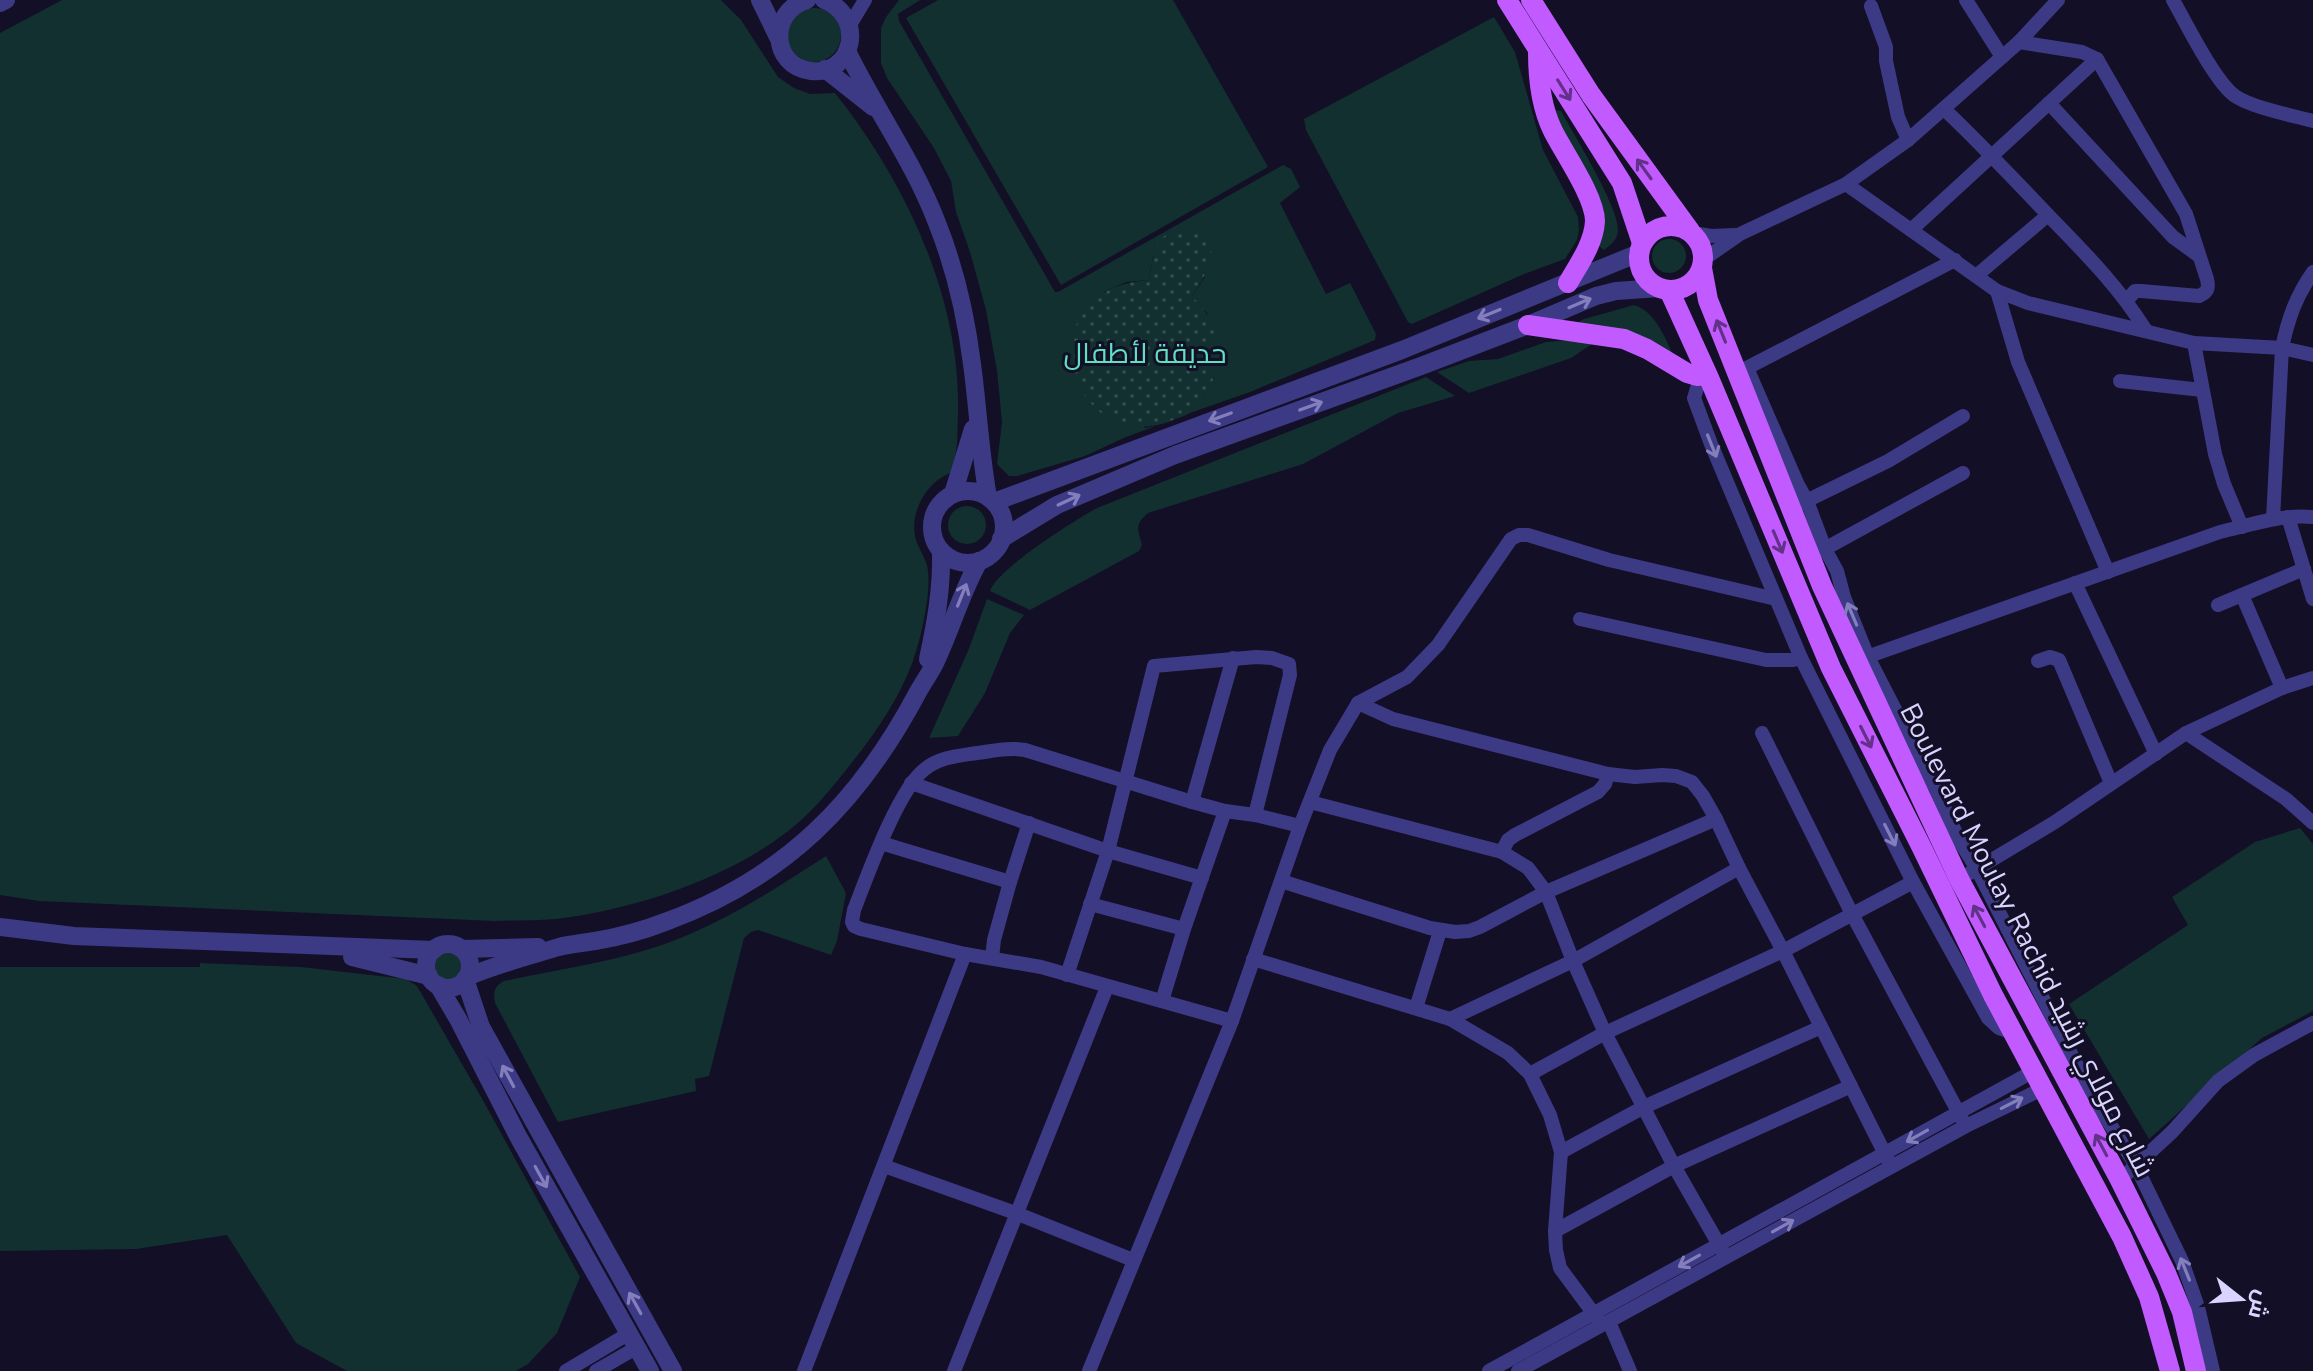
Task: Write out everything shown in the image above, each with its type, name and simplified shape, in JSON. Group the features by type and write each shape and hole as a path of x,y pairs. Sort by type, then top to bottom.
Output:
{"main road":[{"path":"1507,0 1622,183 1640,248 1639,264 1643,274 1650,282 1664,289 1689,285 1703,264 1699,241 1591,95 1531,0"},
{"path":"1538,48 1546,112 1591,203 1595,218 1589,244 1568,283"},
{"path":"1640,248 1649,234 1658,228 1681,226 1692,232"},
{"name":"Boulevard Moulay Rachid شارع مولاي رشيد","path":"1703,264 1708,300 1743,370 1862,659 2166,1273 2182,1312 2196,1371"},
{"name":"Boulevard Moulay Rachid شارع مولاي رشيد","path":"1664,289 1708,376 1831,668 2014,1033 2122,1237 2149,1297 2170,1371"},
{"path":"1528,325 1624,339 1681,370 1708,376"}],"street":[{"path":"0,3 6,0"},
{"path":"760,0 786,56 797,66 811,71 834,65 847,51 851,38 850,25 831,1"},
{"path":"792,0 805,0"},
{"path":"779,40 782,21 794,5 805,0"},
{"path":"850,25 865,0"},
{"path":"1966,0 2002,57"},
{"path":"1703,264 1740,234 1846,184 1908,140 2019,42 2058,0"},
{"path":"2173,0 2218,77 2234,96 2313,121"},
{"path":"1871,6 1886,47 1898,117 1908,140"},
{"path":"2019,42 2082,52 2097,59 2186,214 2209,288 2206,293 2199,296 2135,291 2127,300"},
{"path":"319,947 451,988 466,978 501,964 561,947 623,936 665,922 734,891 779,862 850,797 880,756 937,659 963,592 979,561 993,552 1001,539 1003,520 991,500 965,318 938,225 917,177 847,51"},
{"path":"1911,230 2097,59"},
{"path":"825,69 877,109"},
{"path":"2049,103 2173,237 2199,256"},
{"path":"1944,109 1992,154 2104,273 2127,300 2145,329"},
{"path":"1846,184 1997,291 2028,303 2194,343 2282,348 2313,355"},
{"path":"1976,276 2048,215"},
{"path":"1692,232 1711,236 1740,234"},
{"path":"979,561 958,562 941,551 935,541 932,519 936,508 953,494 965,490 977,492 991,500 1402,350 1568,283 1640,248"},
{"path":"1743,370 1955,260"},
{"path":"2313,272 2299,292 2288,319 2282,348 2281,518 2304,569 2313,599"},
{"path":"1001,539 1057,505 1136,471 1528,325 1596,296 1616,291 1664,289"},
{"path":"1997,291 2018,362 2108,572"},
{"path":"2194,343 2219,469 2242,527"},
{"path":"1681,370 1801,658 1913,882 1988,1018 1999,1028 2014,1033"},
{"path":"1694,398 1698,385 1708,376"},
{"path":"2120,381 2202,390"},
{"path":"953,494 968,451 976,406"},
{"path":"1798,505 1888,461 1963,416"},
{"path":"1817,552 1963,473"},
{"path":"1862,659 2220,532 2281,518 2313,517"},
{"path":"1089,1371 1232,1021 1330,750 1358,703 1407,677 1438,645 1511,539 1519,535 1528,535 1609,560 1776,599"},
{"path":"924,681 939,606 941,551"},
{"path":"2218,605 2304,569"},
{"path":"2075,583 2156,754"},
{"path":"2242,595 2282,688"},
{"path":"1580,619 1766,660 1801,658"},
{"path":"2038,661 2050,657 2059,660 2111,783"},
{"path":"1192,802 1233,658"},
{"path":"1067,975 1108,851 1154,666 1233,658 1272,658 1289,664 1287,686 1255,815"},
{"path":"2213,1371 2188,1275 2136,1166 2092,1095 1968,874 2055,822 2186,733 2282,688 2313,678"},
{"path":"1358,703 1393,719 1608,774 1676,776 1692,782 1716,819 1888,1160"},
{"path":"1762,733 1852,914 1962,1120"},
{"path":"2186,733 2286,799 2313,823"},
{"path":"1232,1021 1041,967 965,954 854,926 854,910 881,843 911,783 938,761 1013,748 1025,750 1192,802 1300,826"},
{"path":"1502,852 1508,840 1515,835 1598,792 1608,774"},
{"path":"911,783 1108,851 1202,878"},
{"path":"1310,802 1502,852 1528,868 1546,892 1605,1033 1722,1251"},
{"path":"1162,1001 1225,811"},
{"path":"1281,881 1440,931 1469,931 1546,892 1716,819"},
{"path":"992,958 994,940 1029,823"},
{"path":"881,843 1010,882"},
{"path":"1450,1019 1573,961 1739,868"},
{"path":"1530,1074 1605,1033 1783,951 1913,882"},
{"path":"1090,904 1184,929"},
{"path":"0,927 74,936 434,950 445,945 462,949 470,965 466,978 481,1027 673,1371"},
{"path":"1416,1008 1440,931"},
{"path":"462,949 561,947"},
{"path":"434,950 428,959 427,970 454,1011 519,1138 650,1371"},
{"path":"804,1371 965,954"},
{"path":"1253,959 1450,1019 1508,1053 1530,1074 1550,1115 1561,1152 1555,1231 1560,1268 1601,1320 1630,1371"},
{"path":"954,1371 1107,987"},
{"path":"2120,1180 2172,1132 2218,1081 2254,1055 2313,1023"},
{"path":"1561,1152 1644,1107 1821,1027"},
{"path":"1518,1371 1722,1251 2039,1080"},
{"path":"1555,1231 1674,1166 1851,1086"},
{"path":"884,1166 1018,1214 1133,1260"},
{"path":"1489,1371 1601,1320"},
{"path":"566,1371 632,1341"},
{"path":"596,1371 632,1341"}],"green space":[{"path":"62,0 721,0 741,20 778,77 810,94 835,93 884,164 924,243 939,284 950,327 956,370 957,436 950,473 926,492 914,522 929,581 925,616 913,661 894,702 868,741 830,790 800,821 767,846 710,877 618,908 556,919 495,921 39,901 0,895 0,33"},
{"path":"899,0 920,0 898,14 899,21 1055,292 1283,165 1291,169 1300,187 1280,203 1326,294 1350,283 1376,334 1375,340 1250,392 1187,414 1204,398 1214,378 1207,313 1192,296 1205,277 1207,243 1194,232 1153,256 1149,280 1126,282 1104,292 1145,428 1156,426 1085,456 1009,476 997,464 1002,422 997,371 986,310 956,212 951,181 934,148 887,78 881,63 881,28"},
{"path":"938,0 1173,0 1268,167 1061,285 906,18"},
{"path":"814,8 833,16 841,35 833,54 814,62 795,54 787,35 795,16"},
{"path":"1494,17 1515,52 1543,150 1578,217 1577,240 1565,259 1412,324 1408,322 1306,130 1304,119"},
{"path":"1556,110 1561,111 1585,153 1616,219 1617,236 1604,250 1598,245"},
{"name":"حديقة لأطفال","path":"1185,229 1199,234 1211,249 1204,277 1192,296 1206,312 1213,327 1216,368 1207,394 1188,414 1157,425 1130,426 1096,408 1079,385 1071,356 1073,333 1082,315 1097,298 1115,287 1149,280 1154,253 1161,240 1174,231"},
{"path":"1669,239 1681,244 1686,256 1681,268 1669,273 1657,268 1652,256 1657,244"},
{"path":"1634,305 1655,321 1676,361 1579,322"},
{"path":"1546,342 1595,342 1571,358 1469,393 1437,372 1469,361 1498,359"},
{"path":"1426,377 1455,396 1398,413 1303,464 1148,513 1139,524 1142,545 1139,551 1030,610 990,591 1021,558 1097,508"},
{"path":"967,506 981,511 986,525 981,539 967,544 953,539 948,525 953,511"},
{"path":"987,599 1024,615 1010,633 985,693 958,736 929,738 968,651"},
{"path":"2300,828 2313,844 2313,1011 2262,1038 2149,1139 2069,1004 2188,925 2172,897 2255,842"},
{"path":"826,856 846,893 837,941 831,955 758,930 744,938 709,1076 695,1079 696,1091 558,1122 495,1003 494,993 498,985 504,981 621,957 681,938 745,906"},
{"path":"448,950 459,955 464,966 459,977 448,982 437,977 432,966 437,955"},
{"path":"200,963 301,967 406,979 417,986 580,1277 557,1333 528,1364 516,1371 347,1371 296,1343 227,1235 136,1249 0,1251 0,967 200,967"}]}
